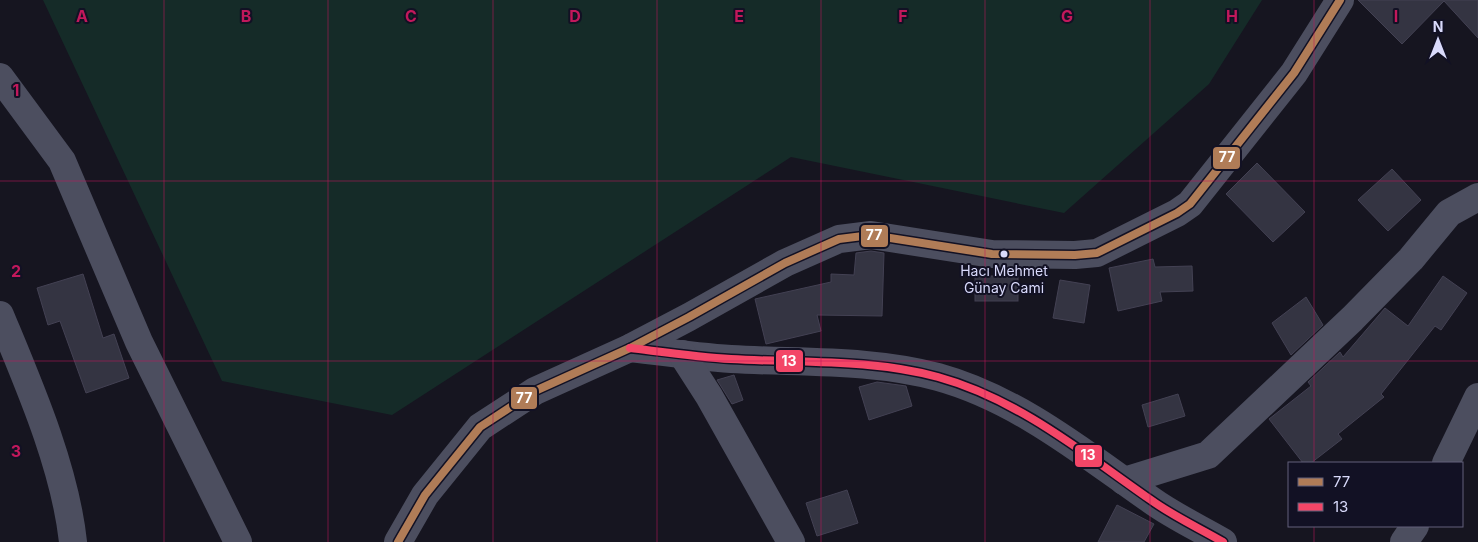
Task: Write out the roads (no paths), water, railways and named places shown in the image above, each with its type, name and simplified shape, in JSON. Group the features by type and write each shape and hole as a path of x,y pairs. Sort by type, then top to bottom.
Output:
{"street":[{"path":"398,542 425,494 480,427 535,391 630,348 785,263 839,239 871,235 992,254 1075,255 1097,253 1177,213 1190,204 1294,74 1340,0"},
{"path":"0,77 62,161 139,342 238,542"},
{"path":"1124,481 1208,455 1352,319 1411,259 1449,213 1478,198"},
{"path":"0,315 32,391 60,478 73,542"},
{"path":"630,348 731,359 827,361 894,368 940,378 994,399 1059,436 1153,501 1223,542"},
{"path":"682,354 709,396 791,542"},
{"path":"1446,462 1478,397"},
{"path":"1404,542 1414,527"}],"place":[{"name":"Hacı Mehmet Günay Cami","path":"1004,254"}]}
